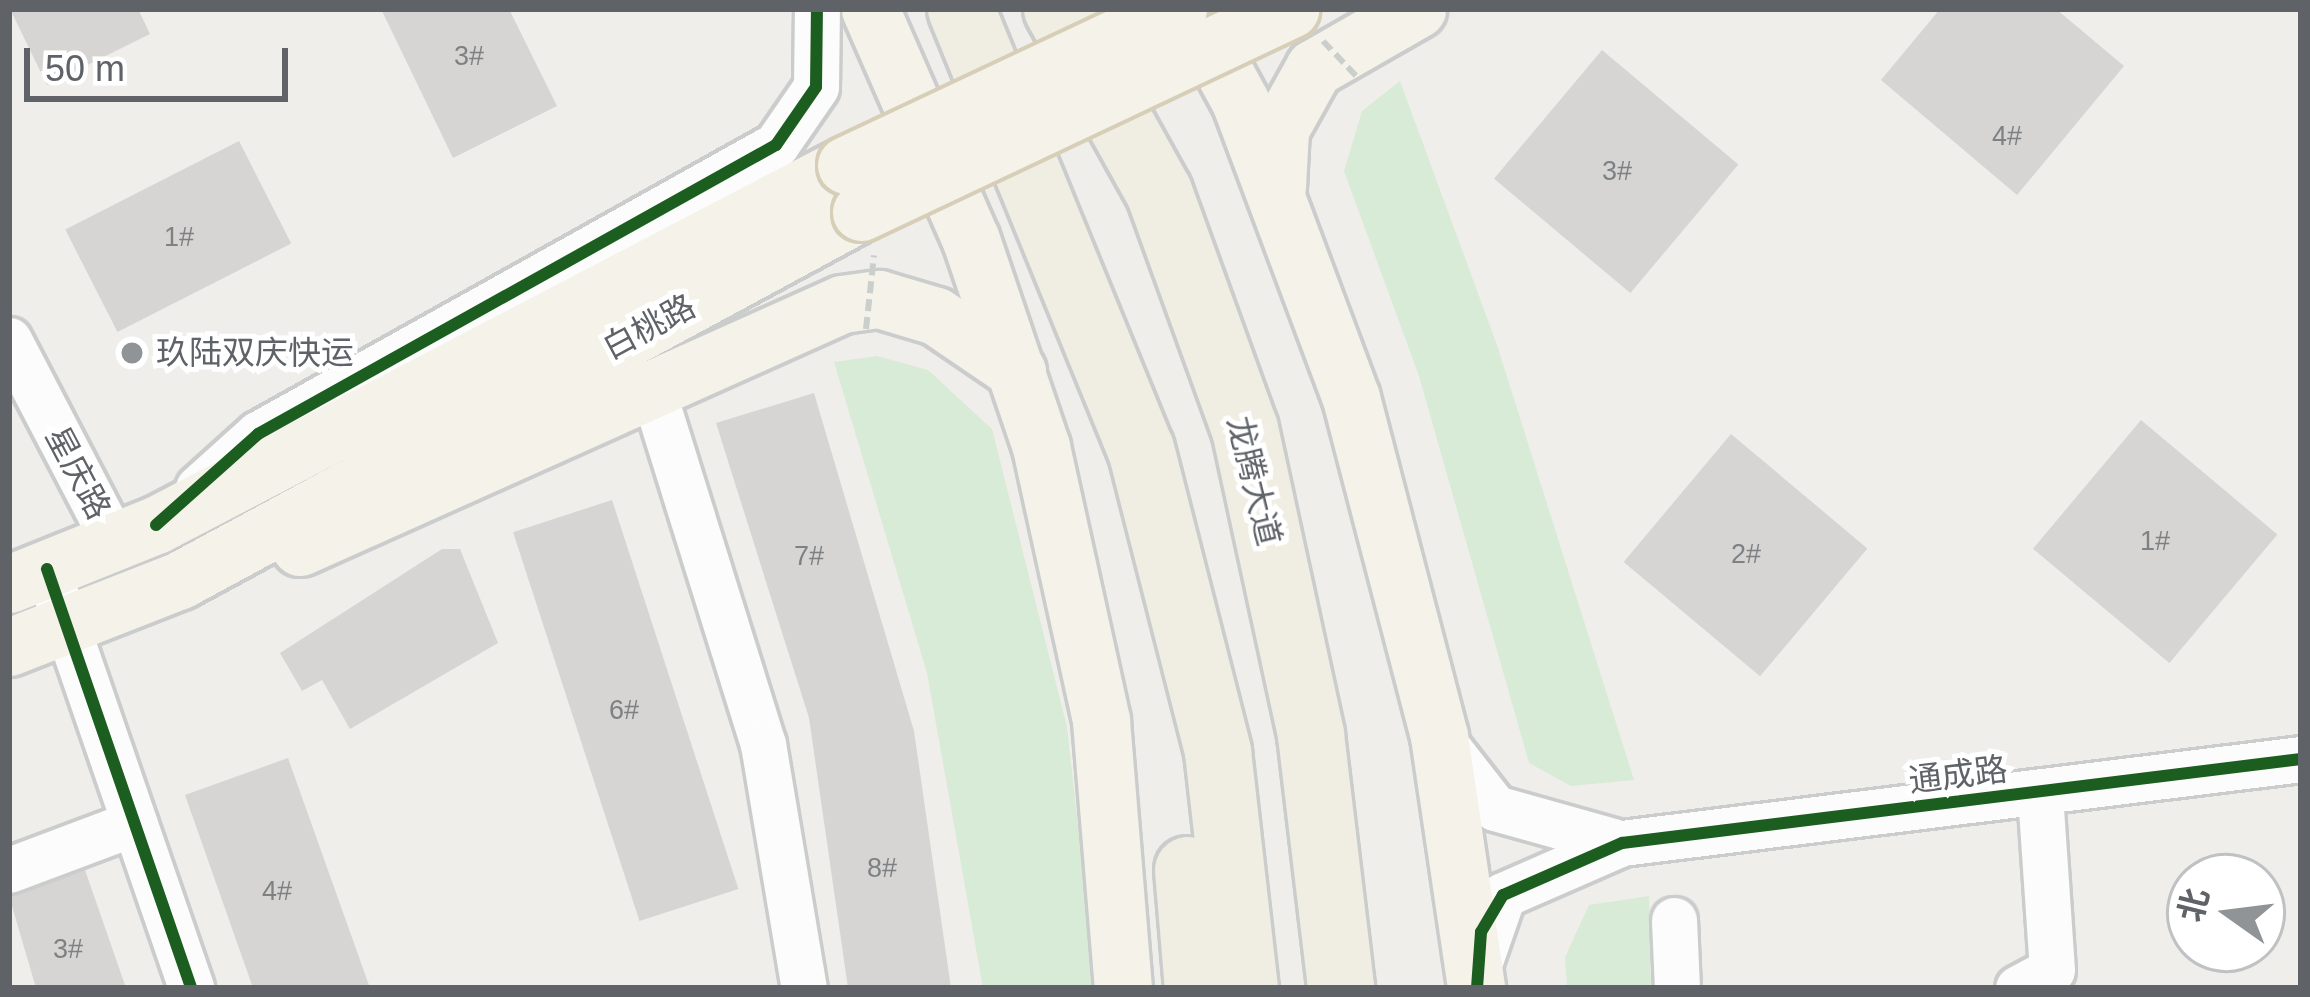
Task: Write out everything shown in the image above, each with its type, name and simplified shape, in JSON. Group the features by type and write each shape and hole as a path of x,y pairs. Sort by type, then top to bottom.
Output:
{"highway":[{"path":"961,9 1141,449 1218,752 1246,988"},
{"name":"龙腾大道","path":"1057,9 1159,192 1246,429 1311,736 1341,988"},
{"path":"1246,429 1341,733 1374,988"},
{"path":"1141,449 1198,988"}],"main road":[{"path":"870,9 1016,370 1101,721 1123,988"},
{"name":"白桃路","path":"9,646 180,580 854,189 1178,9"},
{"path":"1190,9 1276,197 1351,398 1439,736 1477,988"},
{"name":"白桃路","path":"28,577 135,534 854,189 1290,9"},
{"path":"1276,197 1280,129 1314,68 1417,9"},
{"path":"180,580 340,537 810,315 879,299 936,316 1016,370"}],"street":[{"path":"135,534 258,434 776,146 816,88 817,9"},
{"name":"星庆路","path":"9,340 135,534"},
{"path":"652,388 763,744 804,988"},
{"path":"28,577 66,624 191,988"},
{"path":"1439,736 1495,808 1622,843"},
{"name":"通成路","path":"1622,843 2301,759"},
{"path":"2018,988 2052,970 2040,792"},
{"path":"9,871 134,823"},
{"path":"1477,988 1481,932 1503,895 1622,843"},
{"path":"1674,920 1677,988"}],"green space":[{"path":"1400,81 1497,345 1634,780 1571,786 1529,763 1419,376 1344,171 1362,111"},
{"path":"877,356 928,370 992,429 1067,727 1096,988 983,988 927,673 834,362"},
{"path":"1649,896 1651,988 1567,988 1565,957 1589,905"}],"building":[{"path":"10,9 138,9 150,34 47,85"},
{"path":"381,9 509,9 557,106 453,158"},
{"path":"1940,9 2056,9 2124,66 2017,195 1881,80"},
{"path":"1602,50 1738,164 1630,293 1494,179"},
{"path":"239,141 291,243 117,332 65,230"},
{"path":"814,393 914,731 951,988 848,988 809,718 716,423"},
{"path":"2141,420 2277,534 2169,663 2033,549"},
{"path":"1731,434 1867,548 1760,676 1624,562"},
{"path":"612,500 738,889 639,921 513,532"},
{"path":"442,549 460,549 498,643 350,729 322,680 302,691 280,653"},
{"path":"288,758 370,988 253,988 185,795"},
{"path":"85,870 126,988 36,988 9,896"}],"cycle path":[{"path":"156,525 258,434 776,145 816,87 817,9"},
{"path":"47,569 191,988"},
{"path":"1477,988 1481,932 1503,895 1622,843 2301,759"}],"place":[{"name":"玖陆双庆快运","path":"132,353"}]}
